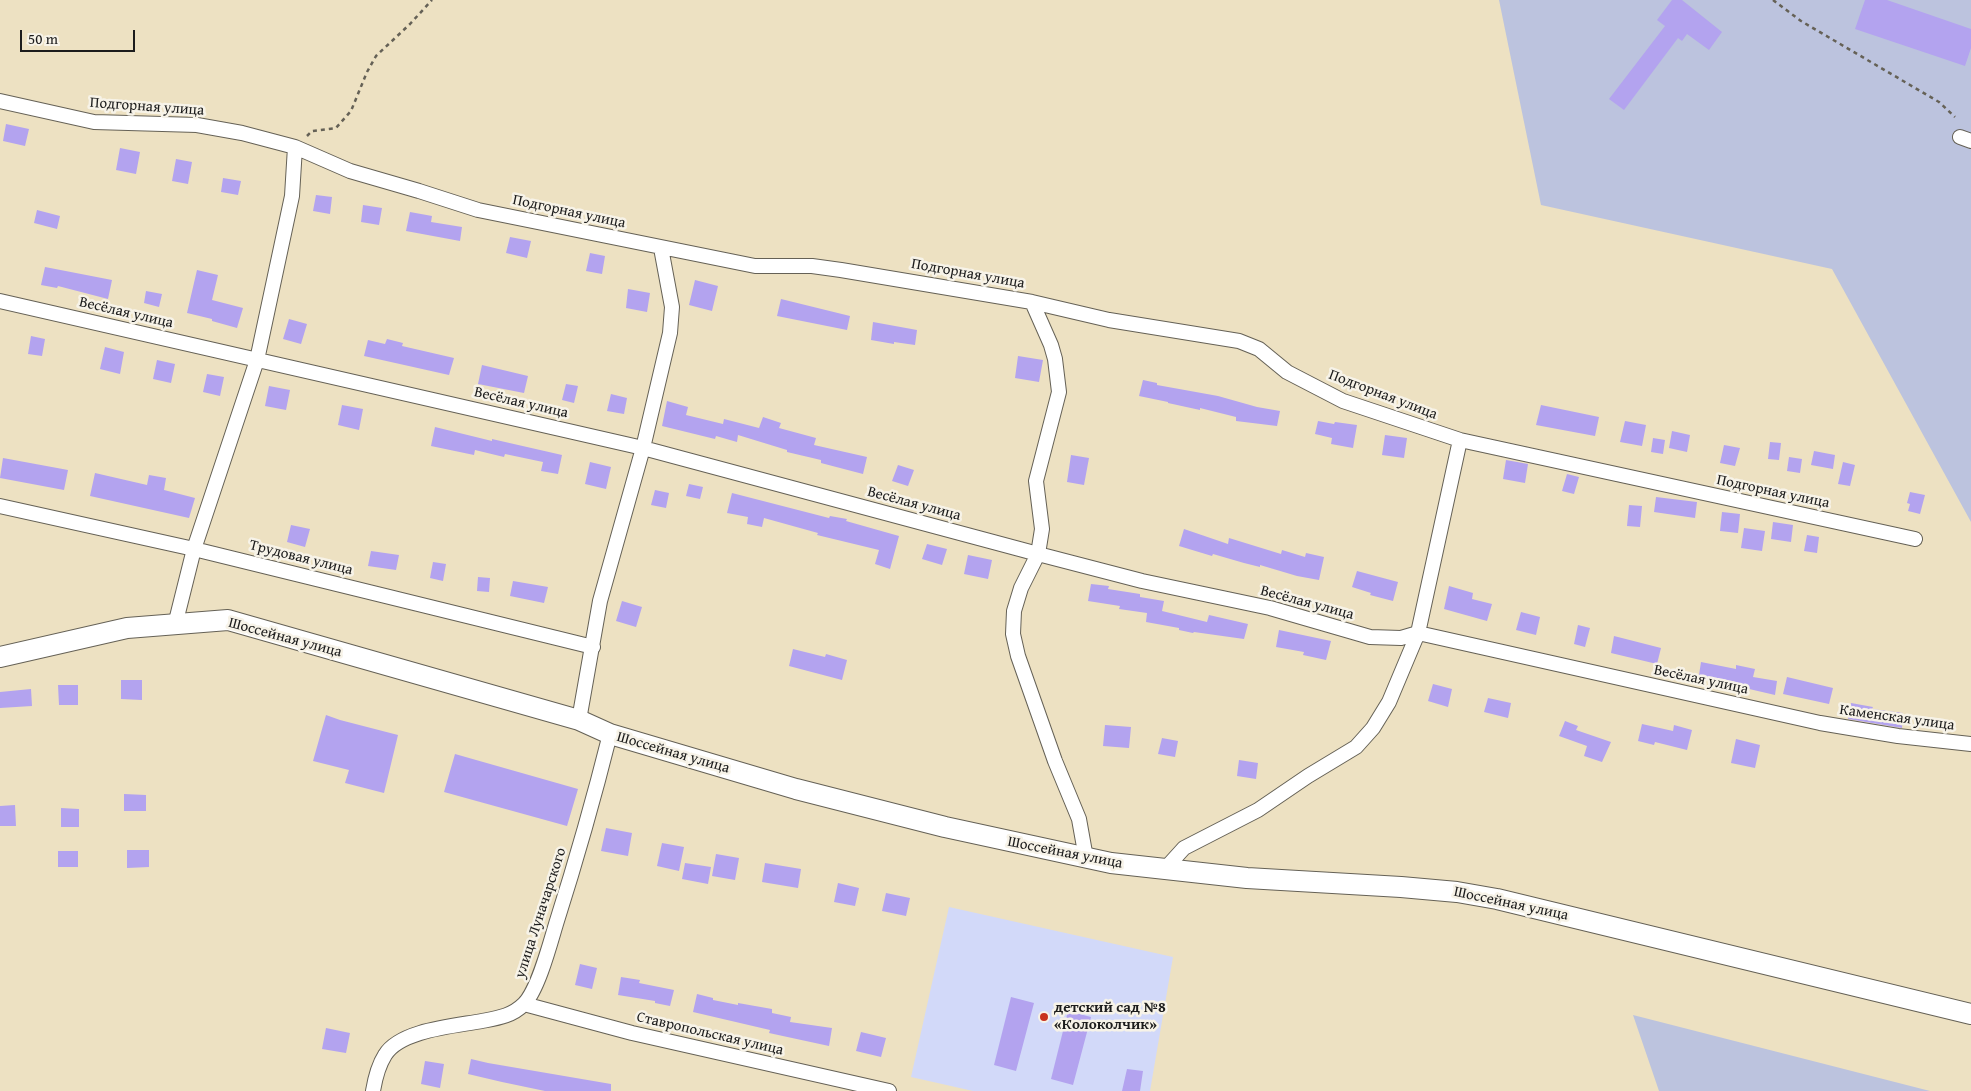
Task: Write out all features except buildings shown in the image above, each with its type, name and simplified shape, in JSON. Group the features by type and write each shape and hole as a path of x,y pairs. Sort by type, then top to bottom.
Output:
{"main road":[{"name":"Шоссейная улица","path":"0,657 127,628 228,620 579,720 610,734 833,798 946,828 1111,863 1247,878 1400,887 1497,898 1971,1014"}],"street":[{"name":"Подгорная улица","path":"0,100 94,122 196,125 242,133 294,147 350,171 419,190 478,210 661,248 755,266 812,266 842,270 1032,302 1109,320 1239,341 1259,349 1287,372 1343,401 1460,440 1915,539"},
{"path":"175,624 194,549 257,360 292,196 294,147"},
{"path":"579,720 600,601 643,448 670,333 672,307 661,248"},
{"name":"Весёлая улица","path":"0,302 643,448 1038,554 1142,581 1270,608 1370,637 1401,638 1418,634 1820,723"},
{"path":"1032,302 1051,345 1060,392 1036,481 1042,529 1038,554 1021,588 1014,612 1012,634 1055,760 1079,819 1086,858"},
{"path":"1165,869 1184,848 1258,810 1308,776 1356,747 1373,728 1388,702 1418,634 1460,440"},
{"name":"Трудовая улица","path":"0,506 194,549 593,646"},
{"name":"Каменская улица","path":"1820,723 1898,736 1971,744"},
{"name":"улица Луначарского","path":"524,1004 533,990 553,934 589,816 610,734"},
{"path":"372,1091 378,1069 385,1054 395,1044 411,1036 510,1015 524,1004"},
{"name":"Ставропольская улица","path":"524,1004 632,1033 888,1091"}],"path":[{"path":"294,147 312,131 336,128 351,111 367,72 376,56 432,0"},
{"path":"1773,0 1801,21 1939,102 1955,117"}],"shaded area":[{"path":"1499,0 1971,0 1971,522 1832,269 1541,205"},
{"name":"детский сад №8 «Колоколчик»","path":"949,907 1173,957 1150,1091 973,1091 911,1077"},
{"path":"1633,1015 1930,1091 1659,1091"}],"place":[{"name":"детский сад №8 «Колоколчик»","path":"1044,1017"}]}
